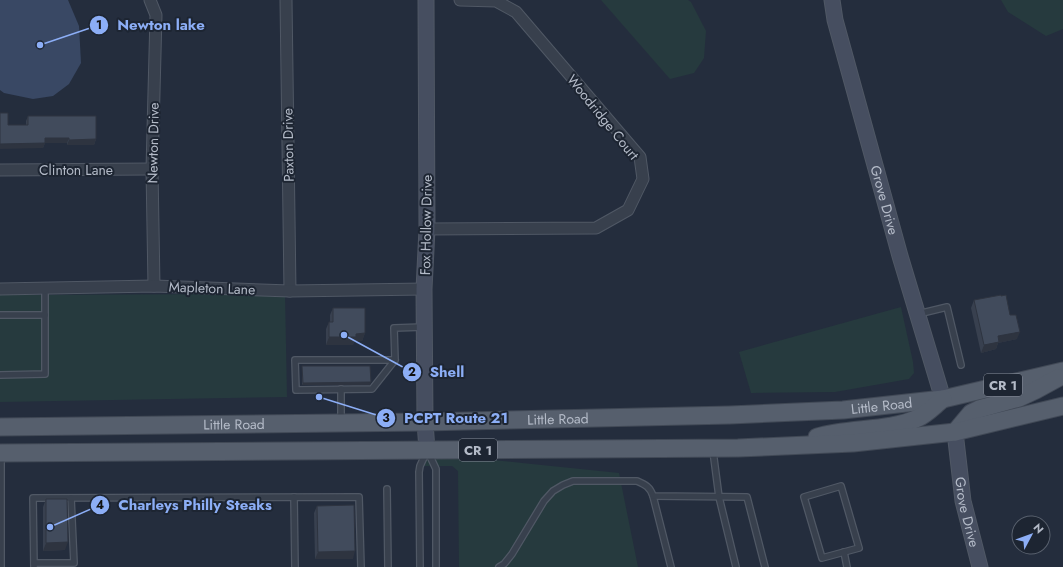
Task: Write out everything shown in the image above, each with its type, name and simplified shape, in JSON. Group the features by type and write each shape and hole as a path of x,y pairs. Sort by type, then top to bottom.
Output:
{"main road":[{"name":"Little Road","path":"0,427 425,422 737,415 843,410 943,399 1063,371"},
{"path":"955,432 971,413 979,409 1019,398 1063,375"},
{"path":"795,446 819,436 904,423 919,417 943,399"},
{"name":"Little Road","path":"0,453 738,448 795,446 853,443 955,432 1063,406"}],"street":[{"name":"Newton Drive","path":"150,0 156,15 152,169 154,286"},
{"name":"Paxton Drive","path":"286,0 290,291"},
{"name":"Fox Hollow Drive","path":"426,0 427,229 424,289 425,422 427,450"},
{"name":"Woodridge Court","path":"427,229 596,228 628,210 643,179 640,157 516,12 496,0 460,0"},
{"name":"Grove Drive","path":"832,0 835,20 900,256 943,399"},
{"name":"Clinton Lane","path":"0,170 152,169"},
{"name":"Mapleton Lane","path":"0,289 154,286 290,291 424,289"},
{"name":"Grove Drive","path":"955,432 963,501 980,567"}],"lane":[{"path":"0,375 45,374 45,288"},
{"path":"918,314 947,307 961,365"},
{"path":"0,316 45,315"},
{"path":"395,360 295,360 296,390 372,389 395,360 394,328 425,327"},
{"path":"341,389 341,423"},
{"path":"713,448 719,497 736,567"},
{"path":"420,567 419,472 427,450"},
{"path":"427,450 436,469 436,567"},
{"path":"0,453 1,567"},
{"path":"499,567 504,564 512,554 544,501 554,491 573,481 638,481 646,485 651,490 653,496 671,567"},
{"path":"841,486 859,548 844,552 822,558 804,497 841,486"},
{"path":"387,489 388,567"},
{"path":"653,496 747,497 764,567"},
{"path":"294,497 295,567"},
{"path":"72,498 74,563 34,565 33,498 359,497 361,567"},
{"path":"844,552 847,567"}],"green space":[{"path":"601,0 688,0 691,2 706,31 704,58 694,73 670,79"},
{"path":"1001,0 1063,0 1063,29 1046,36 1008,12"},
{"path":"285,294 287,397 0,402 0,295"},
{"path":"901,307 913,362 914,373 909,379 835,392 751,393 739,352"},
{"path":"423,457 465,457 619,473 638,567 459,567 458,471 452,466 423,466"}],"water":[{"path":"0,0 68,0 79,26 81,63 69,84 53,96 33,99 4,93 0,90"}],"building":[{"path":"0,113 8,113 8,125 28,125 28,116 96,116 96,139 69,140 69,138 45,138 45,143 0,144"},
{"path":"1006,295 1010,315 1016,315 1020,332 998,336 999,342 984,345 974,300"},
{"path":"333,308 365,308 365,333 356,334 356,337 329,337 329,322 333,322"},
{"path":"302,366 370,366 371,382 303,383"},
{"path":"46,499 67,499 68,542 46,543"},
{"path":"354,505 355,551 318,552 317,506"}],"place":[{"name":"Newton lake","path":"40,45"},
{"name":"Shell","path":"344,335"},
{"name":"PCPT Route 21","path":"319,397"},
{"name":"Charleys Philly Steaks","path":"50,527"}]}
